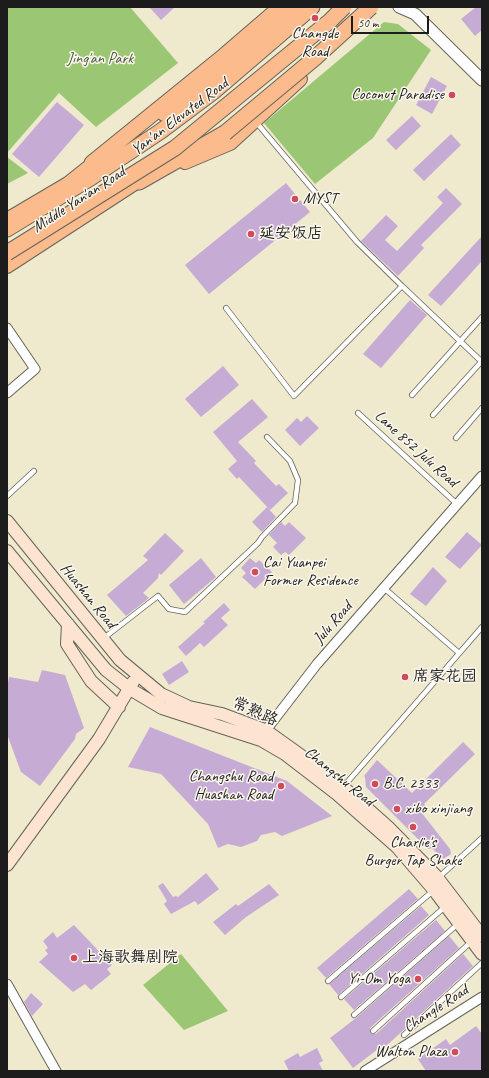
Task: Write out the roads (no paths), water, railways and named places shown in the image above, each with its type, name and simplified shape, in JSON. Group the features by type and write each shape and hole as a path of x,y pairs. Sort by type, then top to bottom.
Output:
{"highway":[{"path":"92,163 224,56 281,7"},
{"name":"Yan'an Elevated Road","path":"7,229 92,177 161,131 219,87 312,7"},
{"name":"Yan'an Elevated Road","path":"7,253 175,148 330,21 344,7"},
{"path":"138,182 225,133 315,58 371,7"}],"main road":[{"path":"92,163 120,131 178,90 275,7"},
{"name":"Middle Yan'an Road","path":"7,220 68,184 92,163 166,113 228,64 295,7"},
{"name":"Middle Yan'an Road","path":"7,266 138,182 239,102 352,7"},
{"path":"138,182 230,143 377,7"},
{"name":"Huashan Road","path":"7,521 120,660 137,673"},
{"name":"Huashan Road","path":"7,551 106,670 130,689"},
{"path":"68,624 67,644 92,681 119,706"},
{"path":"7,865 99,739 130,689 137,673"},
{"name":"常熟路","path":"137,673 161,694 189,707 222,714 263,735 388,827 438,878 477,938"},
{"name":"常熟路","path":"130,689 135,700 161,715 256,747 289,763 295,761"},
{"name":"Changshu Road","path":"130,689 162,708 263,735 295,761 340,791 397,847 434,890 459,923 477,938 482,954"}],"street":[{"path":"399,7 416,14 482,80"},
{"path":"7,328 35,369 7,393"},
{"name":"Julu Road","path":"263,735 317,664 482,476"},
{"path":"7,984 56,1071"},
{"name":"Changle Road","path":"369,1070 482,997"}],"lane":[{"path":"244,109 357,242 460,342 482,361 433,415"},
{"path":"226,308 294,396 402,286"},
{"path":"412,395 482,316"},
{"path":"456,438 482,408"},
{"name":"Lane 852 Julu Road","path":"358,413 457,504"},
{"path":"103,639 158,596 169,609 185,612 258,543 295,503 298,480 290,461 267,437"},
{"path":"7,496 34,471"},
{"path":"384,588 459,654"},
{"path":"340,791 482,627"},
{"path":"438,878 482,838"},
{"path":"328,981 434,890"},
{"path":"341,997 446,906"},
{"path":"354,1015 459,923"},
{"path":"373,1031 477,938"},
{"path":"404,1035 482,963"}],"place":[{"name":"Changde Road","path":"315,18"},
{"name":"Coconut Paradise","path":"452,95"},
{"name":"MYST","path":"295,199"},
{"name":"延安饭店","path":"251,234"},
{"name":"Cai Yuanpei Former Residence","path":"255,572"},
{"name":"席家花园","path":"405,677"},
{"name":"B.C. 2333","path":"375,784"},
{"name":"Changshu Road Huashan Road","path":"281,786"},
{"name":"xibo xinjiang","path":"397,809"},
{"name":"Charlie's Burger Tap Shake","path":"413,827"},
{"name":"上海歌舞剧院","path":"74,958"},
{"name":"Yi-Om Yoga","path":"418,979"},
{"name":"Walton Plaza","path":"455,1052"}],"park label":[{"name":"Jing'an Park","path":"100,59"}]}
